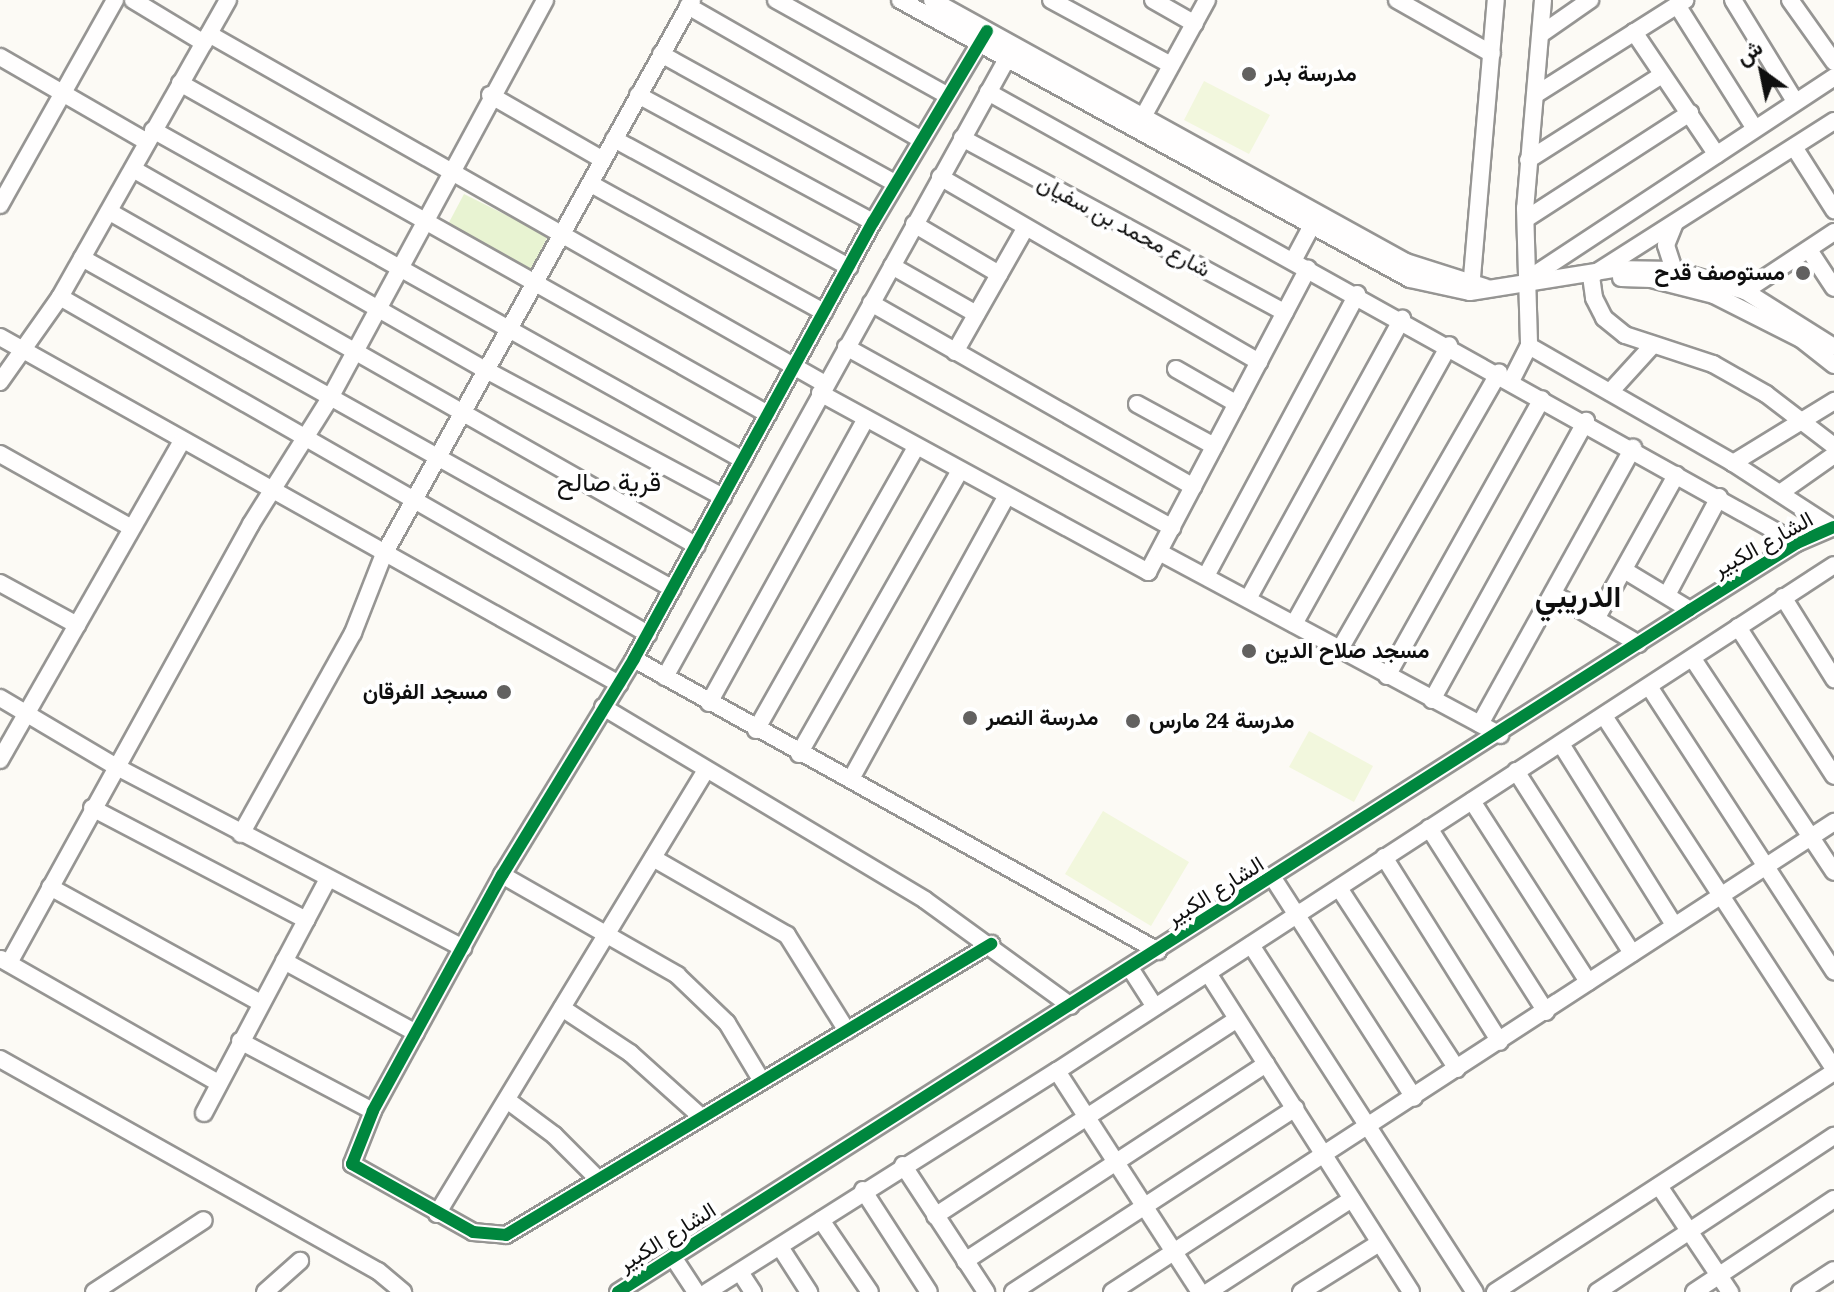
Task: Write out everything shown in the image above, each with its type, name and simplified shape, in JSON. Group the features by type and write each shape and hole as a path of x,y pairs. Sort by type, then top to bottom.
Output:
{"street":[{"path":"0,205 115,0"},
{"path":"133,0 561,234 794,366 866,419 1146,573 1161,553 1285,313 1312,226"},
{"path":"0,382 19,349 35,336 60,297 228,0"},
{"path":"218,1083 4,960 50,887 115,766 330,398 397,266 545,0"},
{"path":"776,0 947,95"},
{"path":"900,0 983,37 1410,279 1476,286 1598,275 1651,279 1714,295 1801,339 1834,365"},
{"path":"932,0 983,37"},
{"path":"1051,0 1171,65"},
{"path":"1153,0 1195,24"},
{"path":"1143,117 1207,0"},
{"path":"1397,0 1492,54"},
{"path":"1476,286 1496,0"},
{"path":"1340,649 1505,377 1529,346 1525,280 1529,217 1528,160 1543,0"},
{"path":"1541,34 1590,0"},
{"path":"1733,0 1795,101"},
{"path":"1790,0 1834,62"},
{"path":"1535,95 1681,2 1755,129"},
{"path":"241,834 353,633 384,554 690,3 920,139"},
{"path":"1634,32 1717,155"},
{"path":"983,37 873,222 634,659 502,875 373,1111 352,1164 473,1232 506,1235 760,1078 847,1031 991,944"},
{"path":"665,677 1010,52"},
{"path":"1010,52 1143,117 1406,262 1476,286"},
{"path":"661,54 895,183"},
{"path":"0,57 63,95 150,136 397,266 743,460"},
{"path":"1528,160 1662,75"},
{"path":"1525,280 1834,77"},
{"path":"180,83 768,414"},
{"path":"988,92 1586,421 1797,543"},
{"path":"490,95 603,160"},
{"path":"638,95 873,222"},
{"path":"1529,217 1690,113"},
{"path":"1834,121 1598,275 1594,298 1604,318 1625,335 1713,364 1834,446"},
{"name":"شارع محمد بن سفيان","path":"962,138 1285,313"},
{"path":"614,139 849,267"},
{"path":"1794,147 1834,210"},
{"path":"133,169 377,305 486,370 723,497"},
{"path":"940,177 1259,362"},
{"path":"591,184 824,312"},
{"path":"110,212 697,546"},
{"path":"1674,270 1666,245 1676,222"},
{"path":"914,224 999,274"},
{"path":"955,352 1025,229"},
{"path":"1745,291 1834,232"},
{"path":"1809,250 1834,288"},
{"path":"82,258 673,589"},
{"path":"892,266 976,314"},
{"path":"1598,275 1613,269 1674,270 1745,291 1834,347"},
{"path":"1206,576 1357,294"},
{"path":"60,297 306,435 412,503 648,634"},
{"path":"871,303 1193,487"},
{"path":"1248,599 1402,319"},
{"path":"0,337 272,493 619,684"},
{"path":"1294,624 1449,345"},
{"path":"1529,346 1733,463 1834,528"},
{"path":"1610,392 1652,346"},
{"path":"846,347 1172,528"},
{"path":"1176,369 1237,404"},
{"path":"1387,676 1542,399"},
{"path":"1733,463 1834,401"},
{"path":"1137,404 1214,446"},
{"path":"709,703 866,419"},
{"path":"1432,700 1586,421"},
{"path":"0,760 182,441"},
{"path":"756,730 916,447"},
{"path":"1480,724 1555,595 1633,448"},
{"path":"0,454 132,528"},
{"path":"1780,493 1834,455"},
{"path":"799,754 960,471"},
{"path":"1596,619 1676,475"},
{"path":"851,779 1006,497"},
{"path":"1667,595 1719,497"},
{"name":"الشارع الكبير","path":"618,1292 1500,735 1690,610 1797,543 1834,528"},
{"path":"1161,553 1500,735"},
{"path":"1624,570 1690,610"},
{"path":"707,1292 863,1190 1057,1071 1516,771 1650,688 1783,597 1832,570"},
{"path":"0,583 77,625"},
{"path":"1555,595 1639,644"},
{"path":"1783,597 1834,679"},
{"path":"1738,627 1834,776"},
{"path":"634,659 799,754 851,779 1158,951"},
{"path":"1693,659 1834,872"},
{"path":"1650,688 1834,971"},
{"path":"0,698 115,766 463,948"},
{"path":"603,707 852,853 991,944 1071,1006"},
{"path":"1495,1292 1834,1070 1604,716"},
{"path":"1561,744 1674,925"},
{"path":"437,1214 706,770"},
{"path":"1516,771 1632,953"},
{"path":"1472,801 1588,982"},
{"path":"92,808 306,920"},
{"path":"1112,1292 1834,822"},
{"path":"1429,828 1546,1012"},
{"path":"1384,857 1500,1042"},
{"path":"653,858 787,935 847,1031"},
{"path":"502,875 695,990 727,1023 760,1078"},
{"path":"1273,878 1414,1098"},
{"path":"204,1113 259,1002 328,879"},
{"path":"50,887 259,1002"},
{"path":"1339,888 1457,1069"},
{"path":"1251,945 1475,1292"},
{"path":"284,961 416,1033"},
{"path":"1130,968 1155,1007"},
{"path":"1208,973 1352,1199 1405,1290"},
{"path":"562,1008 630,1053 699,1115"},
{"path":"935,1216 1236,1020"},
{"path":"240,1041 373,1111"},
{"path":"0,1059 378,1271 403,1292"},
{"path":"965,1261 1266,1064"},
{"path":"1057,1071 1200,1292"},
{"path":"507,1100 554,1135 598,1179"},
{"path":"1013,1292 1295,1108"},
{"path":"1597,1292 1834,1136"},
{"path":"903,1165 986,1292"},
{"path":"1659,1186 1730,1292"},
{"path":"863,1190 929,1292"},
{"path":"1208,1292 1352,1199"},
{"path":"1694,1292 1834,1199"},
{"path":"94,1292 113,1287 204,1220"},
{"path":"821,1220 870,1292"},
{"path":"1301,1292 1379,1243"},
{"path":"780,1247 809,1292"},
{"path":"673,1257 696,1292"},
{"path":"265,1292 300,1261"},
{"path":"740,1272 753,1292"},
{"path":"1800,1292 1829,1280"}],"green space":[{"path":"1204,81 1270,115 1249,154 1184,120"},
{"path":"464,194 548,236 529,273 445,230"},
{"path":"1309,731 1373,766 1354,802 1289,767"},
{"path":"1103,811 1189,862 1151,926 1065,874"}],"cycle path":[{"path":"987,31 873,222 634,659 502,875 373,1111 352,1164 473,1232 506,1235 991,944"},
{"path":"618,1292 1690,610 1797,543 1834,527"}],"place":[{"name":"مدرسة بدر","path":"1249,74"},
{"name":"مستوصف قدح","path":"1803,273"},
{"name":"مسجد صلاح الدين","path":"1249,651"},
{"name":"مسجد الفرقان","path":"504,692"},
{"name":"مدرسة النصر","path":"970,718"},
{"name":"مدرسة 24 مارس","path":"1133,721"}],"district":[{"name":"قرية صالح","path":"609,482"},
{"name":"الدريبي","path":"1578,596"}]}
